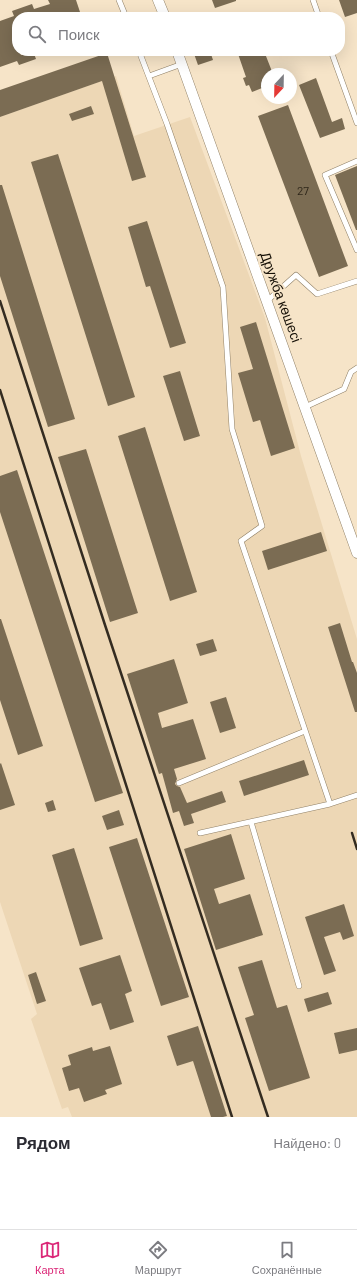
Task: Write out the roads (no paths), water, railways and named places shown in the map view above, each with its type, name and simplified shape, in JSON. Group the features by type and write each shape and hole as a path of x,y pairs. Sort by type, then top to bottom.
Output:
{"street":[{"path":"158,0 163,12"},
{"name":"Дружба көшесі","path":"179,56 357,553"}],"lane":[{"path":"119,0 124,12"},
{"path":"313,0 317,12"},
{"path":"141,56 167,124 223,287 232,429 262,526 241,541 330,804"},
{"path":"333,56 357,123"},
{"path":"149,76 182,64"},
{"path":"357,161 325,175 357,250"},
{"path":"267,301 296,275 317,294 357,281"},
{"path":"305,407 344,389 351,372 357,368"},
{"path":"179,783 305,731"},
{"path":"200,833 330,804 357,795"},
{"path":"251,822 300,986"}],"railway":[{"path":"0,301 105,625 268,1117"},
{"path":"0,390 232,1117"},
{"path":"352,833 357,849"}]}
